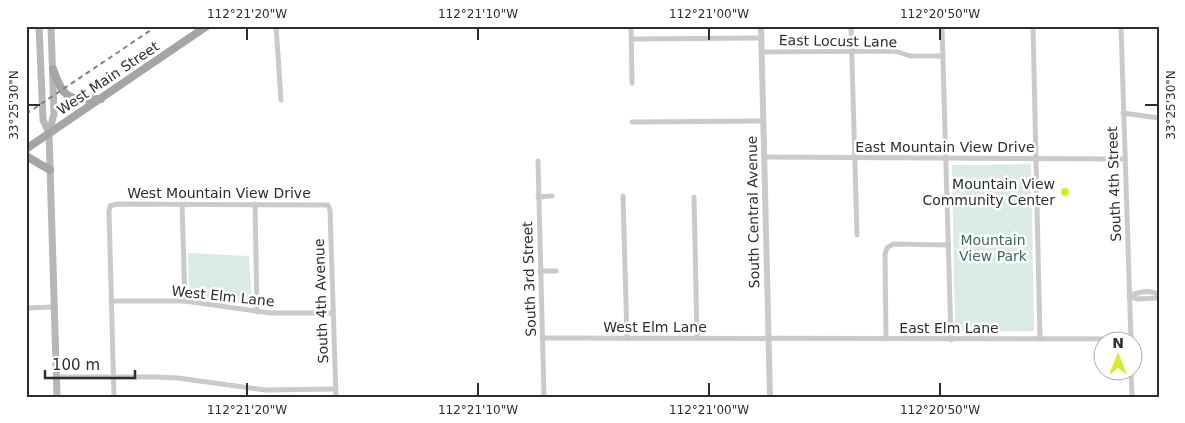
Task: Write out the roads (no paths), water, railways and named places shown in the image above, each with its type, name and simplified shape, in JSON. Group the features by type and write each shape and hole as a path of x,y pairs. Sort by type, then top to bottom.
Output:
{"main road":[{"path":"40,26 43,120 49,133"},
{"path":"51,26 54,114 49,133 57,397"},
{"name":"West Main Street","path":"26,149 207,26"},
{"path":"53,69 61,90 69,96 79,99 101,99"},
{"path":"26,156 50,170"}],"street":[{"path":"276,26 281,100"},
{"path":"631,26 632,83"},
{"name":"South Central Avenue","path":"761,26 770,397"},
{"path":"851,26 857,235"},
{"path":"942,26 951,340"},
{"path":"1034,26 1040,340"},
{"name":"South 4th Street","path":"1121,26 1130,330"},
{"path":"632,39 762,38"},
{"name":"East Locust Lane","path":"762,52 895,51 910,56 943,56"},
{"path":"1123,113 1159,118"},
{"path":"632,122 763,121"},
{"name":"East Mountain View Drive","path":"764,157 1125,158"},
{"name":"South 3rd Street","path":"538,161 544,397"},
{"path":"538,197 552,196"},
{"path":"623,196 627,339"},
{"path":"694,197 697,338"},
{"name":"West Mountain View Drive","path":"111,301 110,206 118,204 328,205"},
{"path":"182,204 184,301"},
{"path":"255,204 257,312"},
{"name":"South 4th Avenue","path":"328,205 330,210 336,397"},
{"path":"886,339 885,254 887,248 893,244 948,245"},
{"path":"540,271 556,271"},
{"path":"1128,296 1137,299 1159,296"},
{"path":"111,301 114,397"},
{"name":"West Elm Lane","path":"111,301 184,301 257,312 332,313"},
{"path":"26,308 55,307"},
{"name":"West Elm Lane","path":"542,338 768,338"},
{"name":"East Elm Lane","path":"768,338 1092,340"},
{"path":"56,377 178,378 265,390 335,389"},
{"path":"1132,380 1132,397"}],"railway":[{"path":"26,114 157,26"}],"place":[{"name":"Mountain View Community Center","path":"1065,192"}],"park label":[{"name":"Mountain View Park","path":"993,248"}]}
